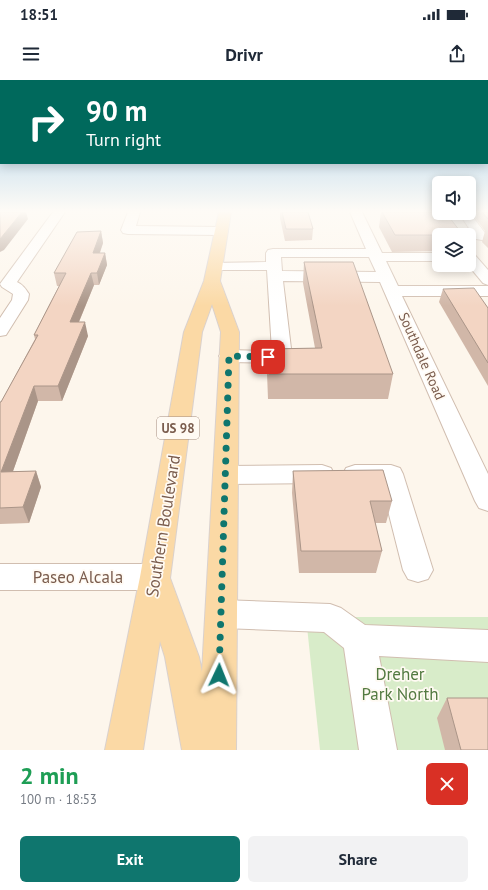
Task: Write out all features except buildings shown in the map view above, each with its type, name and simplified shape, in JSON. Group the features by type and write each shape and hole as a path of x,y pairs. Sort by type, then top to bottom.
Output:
{"main road":[{"name":"Southern Boulevard","path":"124,750 156,578 193,332 213,273 219,243"},
{"name":"Southern Boulevard","path":"213,273 230,332 222,614 216,750"},
{"path":"156,578 182,657 201,750"}],"street":[{"path":"0,331 20,300 21,294 18,289 4,283 35,243"},
{"name":"Southdale Road","path":"371,243 488,501"},
{"path":"229,356 282,357 273,253 432,257"},
{"path":"476,265 488,280"},
{"path":"213,273 275,271 389,284 488,291"},
{"path":"225,475 391,474 418,570"},
{"name":"Paseo Alcala","path":"0,577 156,578"},
{"path":"222,614 330,618 359,640 488,646"},
{"path":"359,640 378,750"}],"green space":[{"name":"Dreher Park North","path":"306,617 488,617 488,750 320,750"}],"route":[{"path":"219,675 229,356 268,357"}]}
